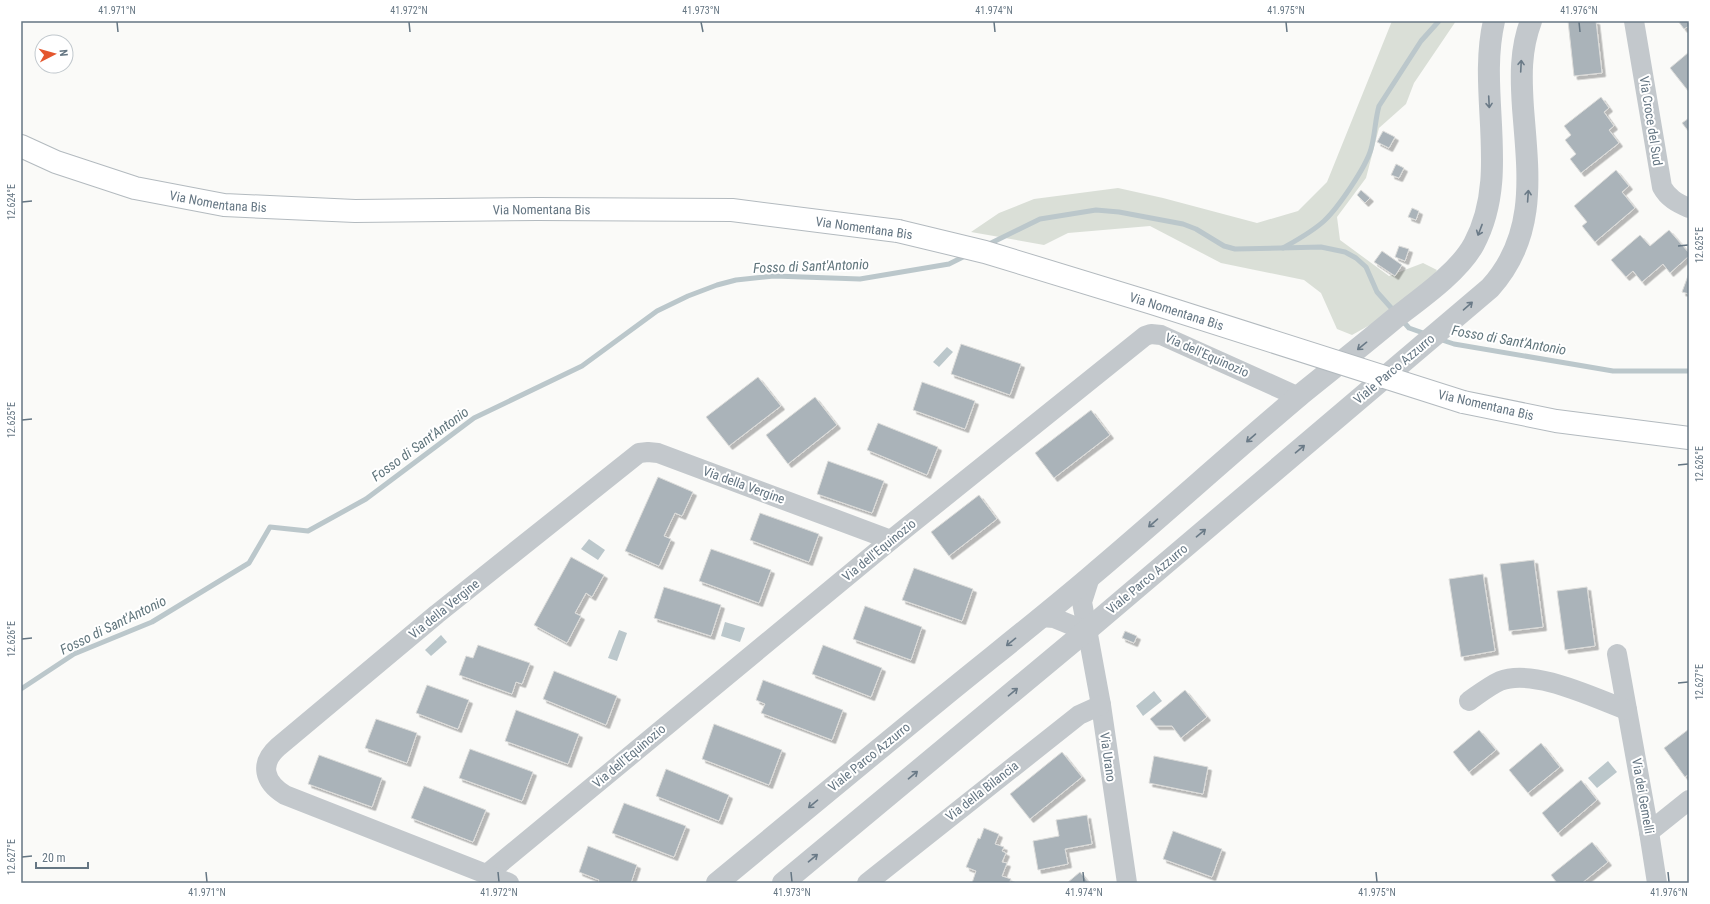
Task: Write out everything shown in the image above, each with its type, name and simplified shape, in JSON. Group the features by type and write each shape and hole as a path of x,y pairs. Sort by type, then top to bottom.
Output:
{"main road":[{"name":"Via Nomentana Bis","path":"21,146 56,162 135,188 224,205 355,211 537,208 732,210 898,231 985,252 1152,303 1463,402 1556,421 1689,438"}],"street":[{"name":"Viale Parco Azzurro","path":"717,883 1090,577 1299,397 1441,282 1464,258 1473,245 1486,214 1490,197 1492,175 1489,88 1490,41 1494,21"},
{"name":"Viale Parco Azzurro","path":"783,883 1086,631 1490,288 1503,274 1522,234 1528,203 1529,188 1520,76 1524,44 1531,21"},
{"name":"Via Croce del Sud","path":"1634,21 1662,186 1664,192 1672,200 1689,208"},
{"name":"Via dell'Equinozio","path":"487,874 891,540 1145,336 1151,334 1161,335 1299,397"},
{"name":"Via della Vergine","path":"509,883 285,795 268,780 266,767 270,757 278,747 437,614 639,453 658,453 891,540"},
{"path":"1041,617 1054,618 1086,631 1082,602 1090,577"},
{"name":"Via Urano","path":"1086,631 1100,705 1127,883"},
{"name":"Via dei Gemelli","path":"1617,654 1657,883"},
{"path":"1469,701 1501,681 1525,678 1551,683 1627,710"},
{"name":"Via della Bilancia","path":"880,879 1079,715 1100,705"},
{"path":"1649,832 1689,800"}],"shaded area":[{"path":"1392,21 1456,21 1414,83 1406,104 1379,128 1366,178 1337,217 1340,240 1389,276 1423,263 1437,270 1420,297 1352,335 1337,329 1321,293 1304,280 1221,263 1150,226 1068,233 1044,245 971,232 999,213 1034,199 1118,188 1163,198 1257,223 1298,211 1327,182"},
{"path":"947,347 953,352 939,367 933,362"},
{"path":"589,539 605,550 598,560 581,549"},
{"path":"725,622 745,628 740,642 721,636"},
{"path":"619,630 627,633 617,661 608,658"},
{"path":"441,635 447,642 431,656 425,650"},
{"path":"1154,691 1162,701 1143,716 1136,706"},
{"path":"1608,761 1617,772 1597,788 1588,778"}],"building":[{"path":"1568,21 1596,21 1602,73 1574,76"},
{"path":"1678,21 1689,21 1689,26 1684,29"},
{"path":"1689,52 1689,92 1670,68"},
{"path":"1601,97 1609,108 1604,112 1614,126 1609,130 1619,143 1581,173 1570,159 1576,154 1565,140 1571,135 1564,126"},
{"path":"1689,118 1689,132 1682,123"},
{"path":"1383,131 1395,137 1389,148 1377,142"},
{"path":"1396,164 1404,168 1399,178 1391,175"},
{"path":"1616,170 1629,186 1622,192 1635,208 1595,242 1582,226 1587,222 1574,206"},
{"path":"1361,190 1370,198 1365,203 1357,195"},
{"path":"1412,208 1419,211 1416,220 1408,217"},
{"path":"1669,230 1689,253 1689,256 1670,273 1663,264 1642,282 1633,271 1626,277 1611,260 1640,235 1650,246"},
{"path":"1399,246 1409,249 1405,261 1395,257"},
{"path":"1382,251 1402,265 1395,276 1374,262"},
{"path":"1689,273 1689,294 1682,292"},
{"path":"961,344 1021,364 1010,395 951,374"},
{"path":"758,377 781,406 729,446 706,417"},
{"path":"922,382 975,401 965,429 913,410"},
{"path":"815,397 837,425 788,464 766,435"},
{"path":"1091,410 1110,435 1054,478 1035,453"},
{"path":"878,423 938,447 927,475 867,450"},
{"path":"828,461 884,481 872,513 817,494"},
{"path":"658,477 693,492 682,516 675,513 664,536 671,539 659,566 625,551"},
{"path":"979,495 997,519 949,556 931,532"},
{"path":"760,513 819,534 809,562 750,540"},
{"path":"711,549 771,570 759,603 699,581"},
{"path":"571,557 604,575 592,597 586,593 575,613 581,616 567,643 534,625"},
{"path":"1534,560 1543,627 1509,631 1500,564"},
{"path":"914,568 973,589 962,621 902,600"},
{"path":"1483,574 1495,651 1461,657 1449,579"},
{"path":"664,587 721,605 711,636 654,618"},
{"path":"1587,587 1595,646 1565,650 1557,591"},
{"path":"865,606 922,627 911,660 853,639"},
{"path":"1125,631 1137,636 1134,643 1122,638"},
{"path":"478,645 530,663 522,684 516,682 512,694 459,675 466,656 473,658"},
{"path":"823,645 882,668 871,697 812,674"},
{"path":"554,671 617,696 606,725 543,699"},
{"path":"763,680 843,710 832,740 761,713 765,704 756,700"},
{"path":"427,685 469,700 458,729 416,713"},
{"path":"1185,690 1207,717 1181,738 1172,726 1156,726 1150,719"},
{"path":"516,710 579,734 568,764 505,741"},
{"path":"376,719 417,733 407,763 365,748"},
{"path":"714,724 782,750 769,785 702,759"},
{"path":"1689,729 1689,774 1685,777 1664,748"},
{"path":"1479,730 1496,750 1469,772 1453,752"},
{"path":"1541,743 1560,767 1528,793 1509,770"},
{"path":"470,749 533,772 522,801 459,778"},
{"path":"1062,752 1082,777 1030,819 1010,794"},
{"path":"319,755 382,778 372,807 308,784"},
{"path":"1154,756 1208,767 1203,794 1149,783"},
{"path":"666,769 729,795 719,821 656,796"},
{"path":"1581,780 1597,800 1558,833 1542,813"},
{"path":"424,786 486,810 473,842 411,818"},
{"path":"624,803 686,826 674,857 612,833"},
{"path":"1087,815 1092,844 1065,849 1068,864 1038,870 1033,841 1059,836 1056,820"},
{"path":"984,828 999,834 995,844 1004,847 1002,851 1006,853 1002,862 1007,863 1002,876 1011,879 1009,883 972,883 976,871 966,867 978,838 980,839"},
{"path":"1173,831 1222,849 1212,877 1163,859"},
{"path":"1592,842 1608,862 1582,883 1557,883 1551,875"},
{"path":"588,846 637,865 631,883 598,883 599,880 579,872"},
{"path":"1080,872 1089,883 1067,883"}],"waterway":[{"path":"1283,248 1324,221 1337,207 1351,187 1364,166 1371,149 1379,106 1421,41 1439,21"},
{"name":"Fosso di Sant'Antonio","path":"987,245 1040,219 1096,210 1119,212 1183,224 1196,229 1224,246 1235,249 1321,247 1345,252 1356,258 1366,267 1377,292 1394,311"},
{"name":"Fosso di Sant'Antonio","path":"21,689 74,654 152,622 249,563 270,527 308,531 366,499 474,418 582,366 657,311 688,296 717,285 736,280 774,276 860,279 949,264 967,255"},
{"name":"Fosso di Sant'Antonio","path":"1401,319 1409,328 1426,334"},
{"name":"Fosso di Sant'Antonio","path":"1439,339 1454,344 1613,371 1689,371"}]}
